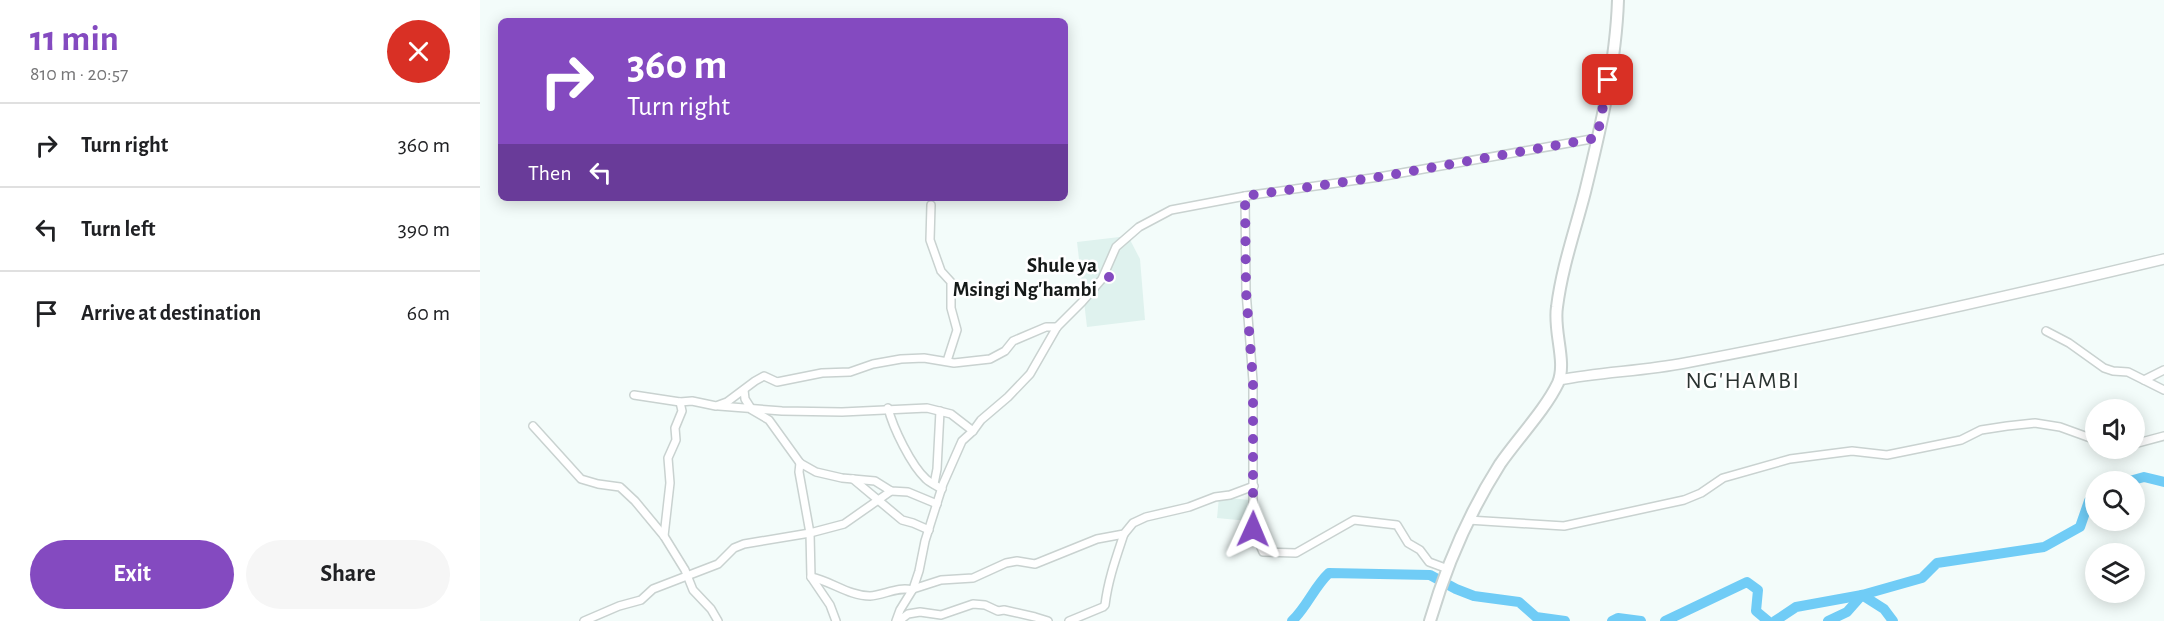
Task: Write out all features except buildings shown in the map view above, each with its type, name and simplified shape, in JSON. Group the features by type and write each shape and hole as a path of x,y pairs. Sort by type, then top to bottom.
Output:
{"main road":[{"path":"1430,621 1439,591 1468,520 1500,464 1559,380 1561,358 1556,331 1558,295 1605,99 1618,0"}],"street":[{"path":"898,621 900,610 913,590 937,504 962,441 1030,374 1057,327 1102,279 1116,247 1139,227 1171,210 1245,196 1379,177 1597,138"},
{"path":"1245,196 1246,291 1253,381 1253,529 1263,552 1296,553 1354,520 1397,525 1408,543 1420,550 1429,562 1446,574"},
{"path":"931,205 930,240 941,272 951,282 951,308 957,330 947,362"},
{"path":"1559,380 1682,364 1818,337 2164,259"},
{"path":"716,406 728,402 754,381 764,376 777,382 814,374 850,372 873,364 901,359 924,358 954,363 990,358 1005,351 1013,341 1046,327 1057,327"},
{"path":"2046,331 2069,343 2104,368 2128,372 2164,390"},
{"path":"2144,380 2164,370"},
{"path":"744,390 745,399 752,410 769,420 800,463 816,472 875,481 891,491 908,492 937,504"},
{"path":"634,395 752,410 842,412 888,408 927,408 951,414 973,431"},
{"path":"664,536 670,483 669,458 675,440 675,428 682,411 680,402"},
{"path":"888,408 897,434 926,479 942,489"},
{"path":"934,484 940,411"},
{"path":"1468,520 1564,526 1684,500 1701,493 1724,478 1790,459 1852,451 1887,455 1960,440 1981,430 2007,426 2034,423 2060,427 2085,436"},
{"path":"533,426 581,479 620,487 649,516 664,536 687,575 693,590 711,609 718,621"},
{"path":"2145,441 2164,436"},
{"path":"800,463 799,472 810,533 811,577 830,605 837,621"},
{"path":"853,479 902,520 913,522 929,530"},
{"path":"1069,621 1103,608 1105,605 1110,574 1124,534 1133,523 1146,517 1189,507 1254,486"},
{"path":"584,621 641,600 653,589 718,564 734,548 744,544 810,533 844,524 891,491"},
{"path":"811,577 866,596 905,588 913,590 940,580 973,578 1006,563 1017,561 1035,564 1097,539 1124,534"},
{"path":"898,621 908,614 920,612 941,615 973,604 1048,621"}],"shaded area":[{"path":"1128,236 1140,259 1145,320 1087,327 1077,242"},
{"path":"1219,497 1250,500 1248,521 1217,518"}],"waterway":[{"path":"2145,477 2164,482"},
{"path":"1775,621 1796,607 1862,595 1922,578 1937,563 2044,547 2080,527 2085,513"},
{"path":"1292,621 1329,573 1430,575 1474,596 1519,602 1536,617 1565,621"},
{"path":"1665,621 1747,582 1758,590 1756,611 1768,621"},
{"path":"1828,621 1847,612 1862,595 1884,609 1893,621"},
{"path":"1612,621 1618,618 1641,621"}],"place":[{"name":"Shule ya Msingi Ng'hambi","path":"1109,277"}],"district":[{"name":"NG'HAMBI","path":"1743,380"}],"route":[{"path":"1253,529 1253,381 1246,291 1245,196 1379,177 1597,138 1608,80"}]}
